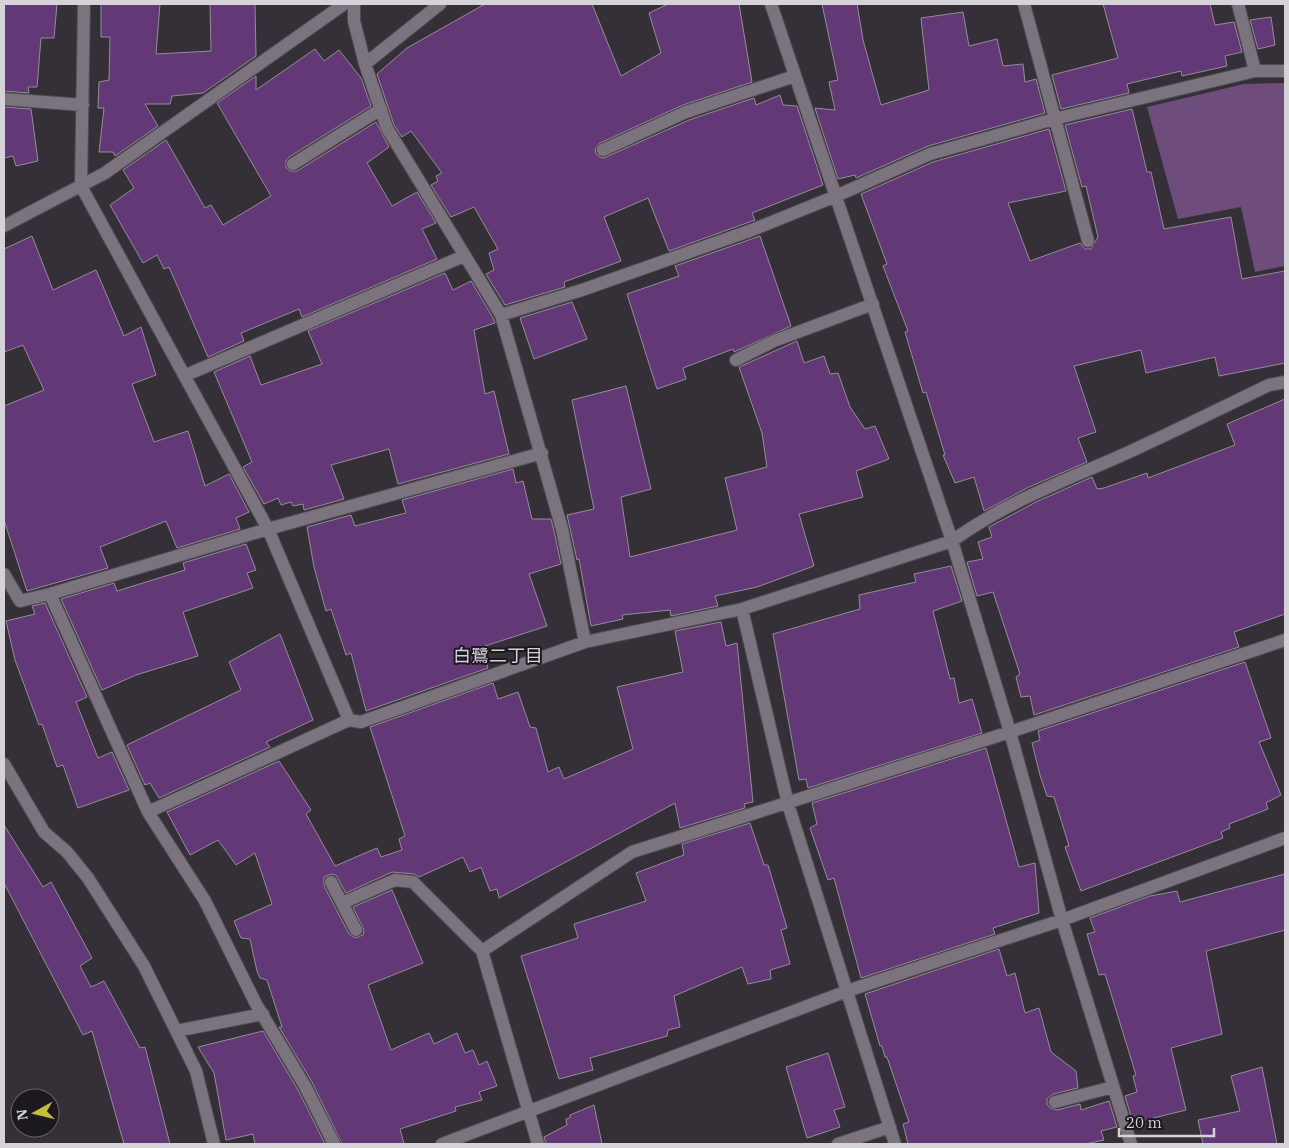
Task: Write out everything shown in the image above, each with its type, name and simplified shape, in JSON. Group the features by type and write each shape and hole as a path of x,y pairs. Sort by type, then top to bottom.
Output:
{"street":[{"path":"84,4 81,186 186,375 268,529 349,720"},
{"path":"4,226 105,173 344,4"},
{"path":"354,4 354,21 365,64 387,128 502,315 562,529 585,642"},
{"path":"365,64 440,4"},
{"path":"771,4 952,541 1010,732 1062,920 1131,1144"},
{"path":"1024,4 1088,241"},
{"path":"1238,4 1255,71"},
{"path":"502,315 601,284 752,230 836,196 930,154 1054,119 1255,71 1285,71"},
{"path":"603,150 686,112 795,76"},
{"path":"4,99 83,105"},
{"path":"293,164 381,109"},
{"path":"186,375 464,256"},
{"path":"736,360 774,341 873,304"},
{"path":"148,812 349,720 362,722 585,642 742,608 952,541 980,520 1012,504 1135,449 1269,385 1285,382"},
{"path":"4,574 20,601 50,594 268,529 542,453"},
{"path":"50,594 148,812 205,902 263,1014 305,1086 334,1144"},
{"path":"742,608 788,804 895,1144"},
{"path":"482,951 632,852 1010,732 1285,640"},
{"path":"4,764 44,832 67,852 88,878 144,966 196,1071 214,1144"},
{"path":"442,1144 847,991 1062,920 1285,838"},
{"path":"342,904 395,880 413,882 482,951 538,1144"},
{"path":"331,882 356,930"},
{"path":"176,1031 263,1014"},
{"path":"1055,1102 1113,1087"},
{"path":"838,1144 890,1127"}],"shaded area":[{"path":"1285,83 1285,266 1255,272 1241,207 1178,219 1147,107 1244,84"}],"building":[{"path":"4,4 57,4 54,38 41,38 37,87 28,87 29,93 4,91"},
{"path":"101,4 160,4 156,54 211,51 210,4 255,4 256,56 203,93 172,96 170,104 145,104 158,126 115,156 113,152 99,152 104,108 98,108 99,82 109,80 110,37 101,37"},
{"path":"485,4 592,4 621,76 661,53 649,13 668,4 739,4 752,82 683,105 600,143 595,149 596,154 602,158 606,157 689,120 754,98 756,105 780,95 783,105 797,106 823,185 752,213 755,220 669,251 648,198 604,217 621,261 564,282 565,287 505,305 486,274 494,270 489,253 498,249 474,207 451,217 431,185 438,181 436,176 442,173 411,131 402,137 394,125 377,74 407,48"},
{"path":"822,4 857,4 863,40 881,105 929,90 921,18 963,12 969,46 997,39 1003,66 1023,64 1025,82 1036,79 1045,113 928,146 856,178 855,175 838,179 815,108 835,110 829,82 838,80"},
{"path":"1103,4 1210,4 1215,25 1234,22 1242,52 1225,56 1227,66 1182,76 1181,71 1127,84 1129,93 1061,109 1052,75 1118,58"},
{"path":"1271,17 1275,45 1258,49 1250,20"},
{"path":"315,49 324,61 339,50 361,78 371,106 289,157 286,161 286,168 290,171 297,171 376,122 389,147 367,163 392,206 417,192 436,223 422,229 437,259 302,317 299,309 241,333 244,341 208,357 169,267 164,269 157,255 143,263 110,205 134,188 123,170 166,140 205,208 211,205 223,225 271,196 217,103 256,76 256,90"},
{"path":"4,107 31,109 38,161 16,166 13,156 4,158"},
{"path":"1132,109 1147,172 1151,172 1164,229 1231,217 1242,279 1285,271 1285,363 1219,376 1215,357 1146,373 1141,350 1074,366 1096,432 1078,438 1087,462 1029,487 984,511 974,477 955,483 943,455 945,455 926,392 923,393 905,332 908,331 883,266 887,264 861,194 933,162 1049,129 1066,191 1008,203 1030,261 1080,243 1085,249 1091,249 1098,237 1086,186 1082,187 1065,125"},
{"path":"32,236 53,290 96,270 124,336 141,327 156,375 132,384 154,442 188,431 205,486 229,474 249,512 236,518 240,529 177,548 166,521 100,547 108,568 27,591 4,520 4,406 44,390 23,345 4,352 4,249"},
{"path":"760,236 791,326 734,352 733,349 683,368 686,379 657,389 627,294 679,276 675,266"},
{"path":"445,273 453,290 471,281 495,323 474,330 485,394 494,391 509,454 398,484 389,449 331,465 344,499 304,510 303,504 293,506 291,502 281,505 278,498 264,504 243,467 252,462 214,372 250,356 261,385 322,364 308,331"},
{"path":"572,302 587,339 534,359 520,318"},
{"path":"797,341 804,363 824,356 830,374 838,373 850,407 865,429 875,426 889,459 856,471 863,497 799,514 814,566 757,587 715,596 718,606 671,616 670,610 622,615 623,619 591,626 579,559 577,560 567,515 594,509 572,400 626,386 651,489 621,497 630,557 737,530 725,478 767,467 762,433 739,367"},
{"path":"1285,399 1285,614 1234,632 1239,647 1034,715 1030,696 1021,697 1016,677 1020,674 993,592 977,596 967,562 983,559 978,542 992,537 989,527 1036,502 1092,477 1097,489 1104,488 1147,473 1148,478 1235,445 1227,424"},
{"path":"513,469 516,483 523,481 532,519 551,519 554,531 561,564 529,574 547,626 482,647 488,668 366,711 351,653 346,655 331,609 326,611 314,567 307,527 351,515 355,526 406,513 402,500"},
{"path":"246,544 256,570 247,573 253,588 183,612 198,656 136,675 102,690 61,599 114,583 117,591 185,570 183,563"},
{"path":"951,566 962,601 933,611 950,679 954,678 959,703 972,699 982,733 808,788 806,779 799,780 773,634 860,609 859,595 916,582 914,574"},
{"path":"45,603 87,697 76,702 98,758 112,752 129,790 78,808 63,765 57,767 42,724 39,725 15,660 6,621 35,614 32,606"},
{"path":"721,622 726,646 737,643 753,802 744,804 745,808 680,828 675,803 499,898 497,889 490,891 481,867 470,872 463,857 419,877 414,874 392,872 346,893 336,875 331,874 324,877 324,886 349,934 355,938 363,935 364,930 353,907 392,890 423,963 368,985 391,1050 429,1033 434,1044 457,1033 465,1053 473,1050 479,1065 487,1061 497,1086 479,1092 482,1100 455,1107 456,1111 400,1129 404,1144 342,1144 312,1082 279,1027 282,1027 267,980 260,978 257,971 250,939 241,938 234,921 272,904 255,853 236,865 218,840 190,855 167,812 279,761 311,810 306,814 335,866 377,848 381,857 402,850 399,839 405,836 370,727 493,683 498,699 518,692 530,727 536,728 548,772 559,767 564,779 633,749 617,687 683,672 675,631"},
{"path":"280,634 313,720 266,742 270,747 159,798 150,783 145,785 127,745 241,690 229,662"},
{"path":"1245,662 1271,738 1259,742 1281,795 1266,803 1268,809 1229,824 1230,828 1221,832 1223,838 1081,891 1065,847 1069,846 1054,797 1047,796 1040,775 1032,743 1040,740 1038,731"},
{"path":"986,748 1019,867 1035,863 1039,913 993,928 995,934 861,978 834,878 828,880 810,828 817,824 812,803"},
{"path":"750,823 764,865 768,865 787,928 781,930 790,964 770,970 771,979 748,984 742,967 674,996 680,1027 668,1030 667,1036 590,1058 593,1070 559,1079 521,956 578,938 574,924 646,901 636,873 684,855 682,844"},
{"path":"4,825 43,887 51,882 92,958 80,966 91,987 104,981 140,1048 145,1047 170,1144 124,1144 92,1031 83,1035 4,883"},
{"path":"1285,874 1285,930 1206,951 1222,1034 1171,1048 1186,1110 1133,1123 1125,1096 1137,1092 1133,1076 1136,1075 1105,974 1099,975 1087,934 1095,932 1090,918 1150,896 1177,891 1180,902"},
{"path":"999,949 1007,976 1015,973 1025,1013 1039,1008 1051,1052 1076,1071 1078,1088 1053,1094 1047,1099 1047,1104 1050,1108 1057,1110 1080,1104 1081,1110 1109,1101 1117,1127 1101,1131 1104,1140 1085,1144 908,1144 903,1124 909,1122 887,1057 885,1057 882,1046 880,1046 865,994"},
{"path":"263,1031 298,1090 325,1144 255,1144 253,1134 226,1140 214,1073 198,1047"},
{"path":"828,1053 845,1107 834,1110 840,1127 807,1138 786,1067"},
{"path":"1262,1067 1277,1144 1203,1144 1198,1120 1240,1111 1231,1076"},
{"path":"594,1105 602,1144 546,1144 544,1137 567,1125 566,1119 570,1118 570,1115"}],"district":[{"name":"白鷺二丁目","path":"498,655"}]}
